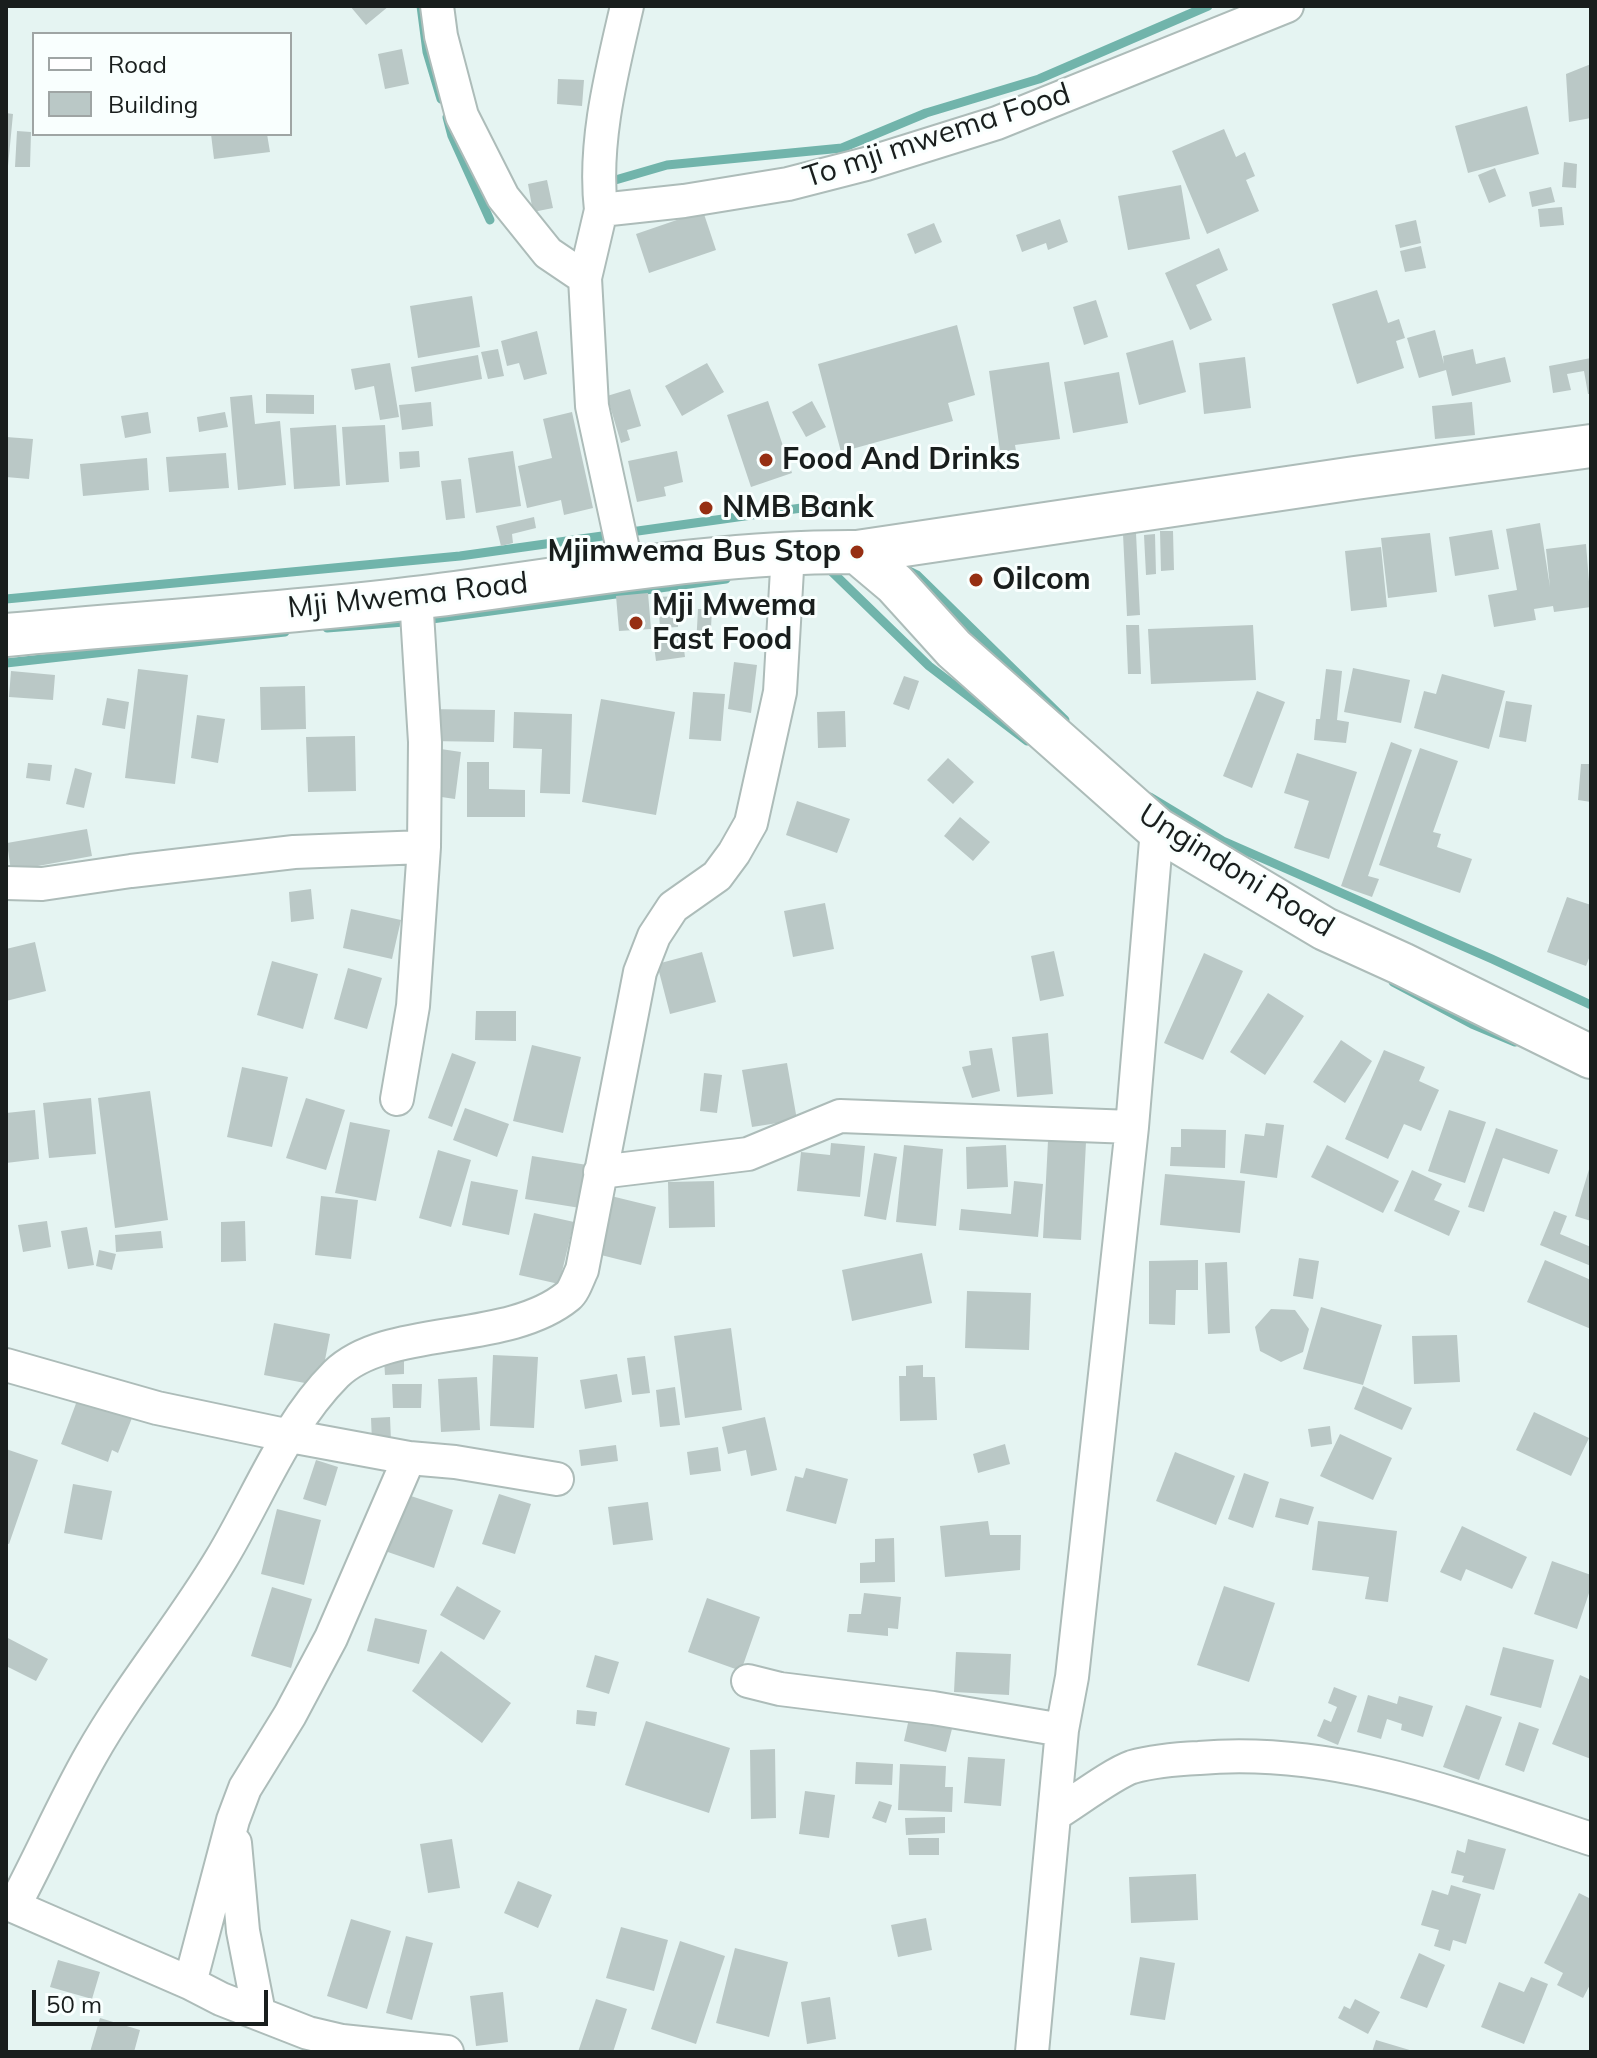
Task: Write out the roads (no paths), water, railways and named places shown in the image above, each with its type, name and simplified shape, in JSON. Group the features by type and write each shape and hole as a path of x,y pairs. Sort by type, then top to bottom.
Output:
{"main road":[{"name":"Mji Mwema Road","path":"6,635 416,597 561,580 627,568 788,552 857,552 1591,446"},
{"name":"Ungindoni Road","path":"857,552 895,584 954,649 1157,829 1325,929 1588,1047"}],"street":[{"path":"437,6 441,36 462,116 503,197 548,253 585,278"},
{"path":"627,6 605,121 598,185 601,210 585,278 592,406 627,568"},
{"name":"To mji mwema Food","path":"601,210 684,201 788,184 866,164 997,123 1287,6"},
{"path":"447,2052 342,2041 307,2043 259,2013 221,1999 10,1904 91,1756 151,1659 189,1611 290,1436 336,1374 358,1357 405,1343 451,1336 535,1316 570,1295 582,1270 640,972 654,936 673,907 717,876 751,823 780,692 788,552"},
{"path":"397,1099 413,1006 424,847 425,742 416,597"},
{"path":"1032,2052 1062,1730 1072,1677 1132,1127 1157,829"},
{"path":"6,883 42,884 294,852 424,847"},
{"path":"600,1172 748,1154 840,1116 1132,1127"},
{"path":"6,1365 157,1408 290,1436 409,1458 455,1462 557,1479"},
{"path":"190,1983 233,1820 245,1788 290,1715 331,1638 409,1458"},
{"path":"748,1681 780,1689 933,1708 1062,1730"},
{"path":"1054,1815 1130,1768 1169,1760 1236,1754 1288,1757 1384,1772 1591,1839"},
{"path":"233,1820 243,1931 259,2013"}],"waterway":[{"path":"421,6 427,52 441,99"},
{"path":"605,183 667,165 842,148 926,113 1039,79 1208,6"},
{"path":"447,117 452,136 490,220"},
{"path":"6,599 460,556 837,503"},
{"path":"827,567 929,666 1027,741"},
{"path":"905,569 917,575 1065,720"},
{"path":"327,628 417,621 726,579"},
{"path":"6,663 285,632"},
{"path":"1150,797 1223,841 1591,1005"},
{"path":"1393,982 1472,1024 1515,1042"}],"place":[{"name":"Food And Drinks","path":"766,460"},
{"name":"NMB Bank","path":"706,508"},
{"name":"Mjimwema Bus Stop","path":"857,552"},
{"name":"Oilcom","path":"976,580"},
{"name":"Mji Mwema Fast Food","path":"636,623"}]}
